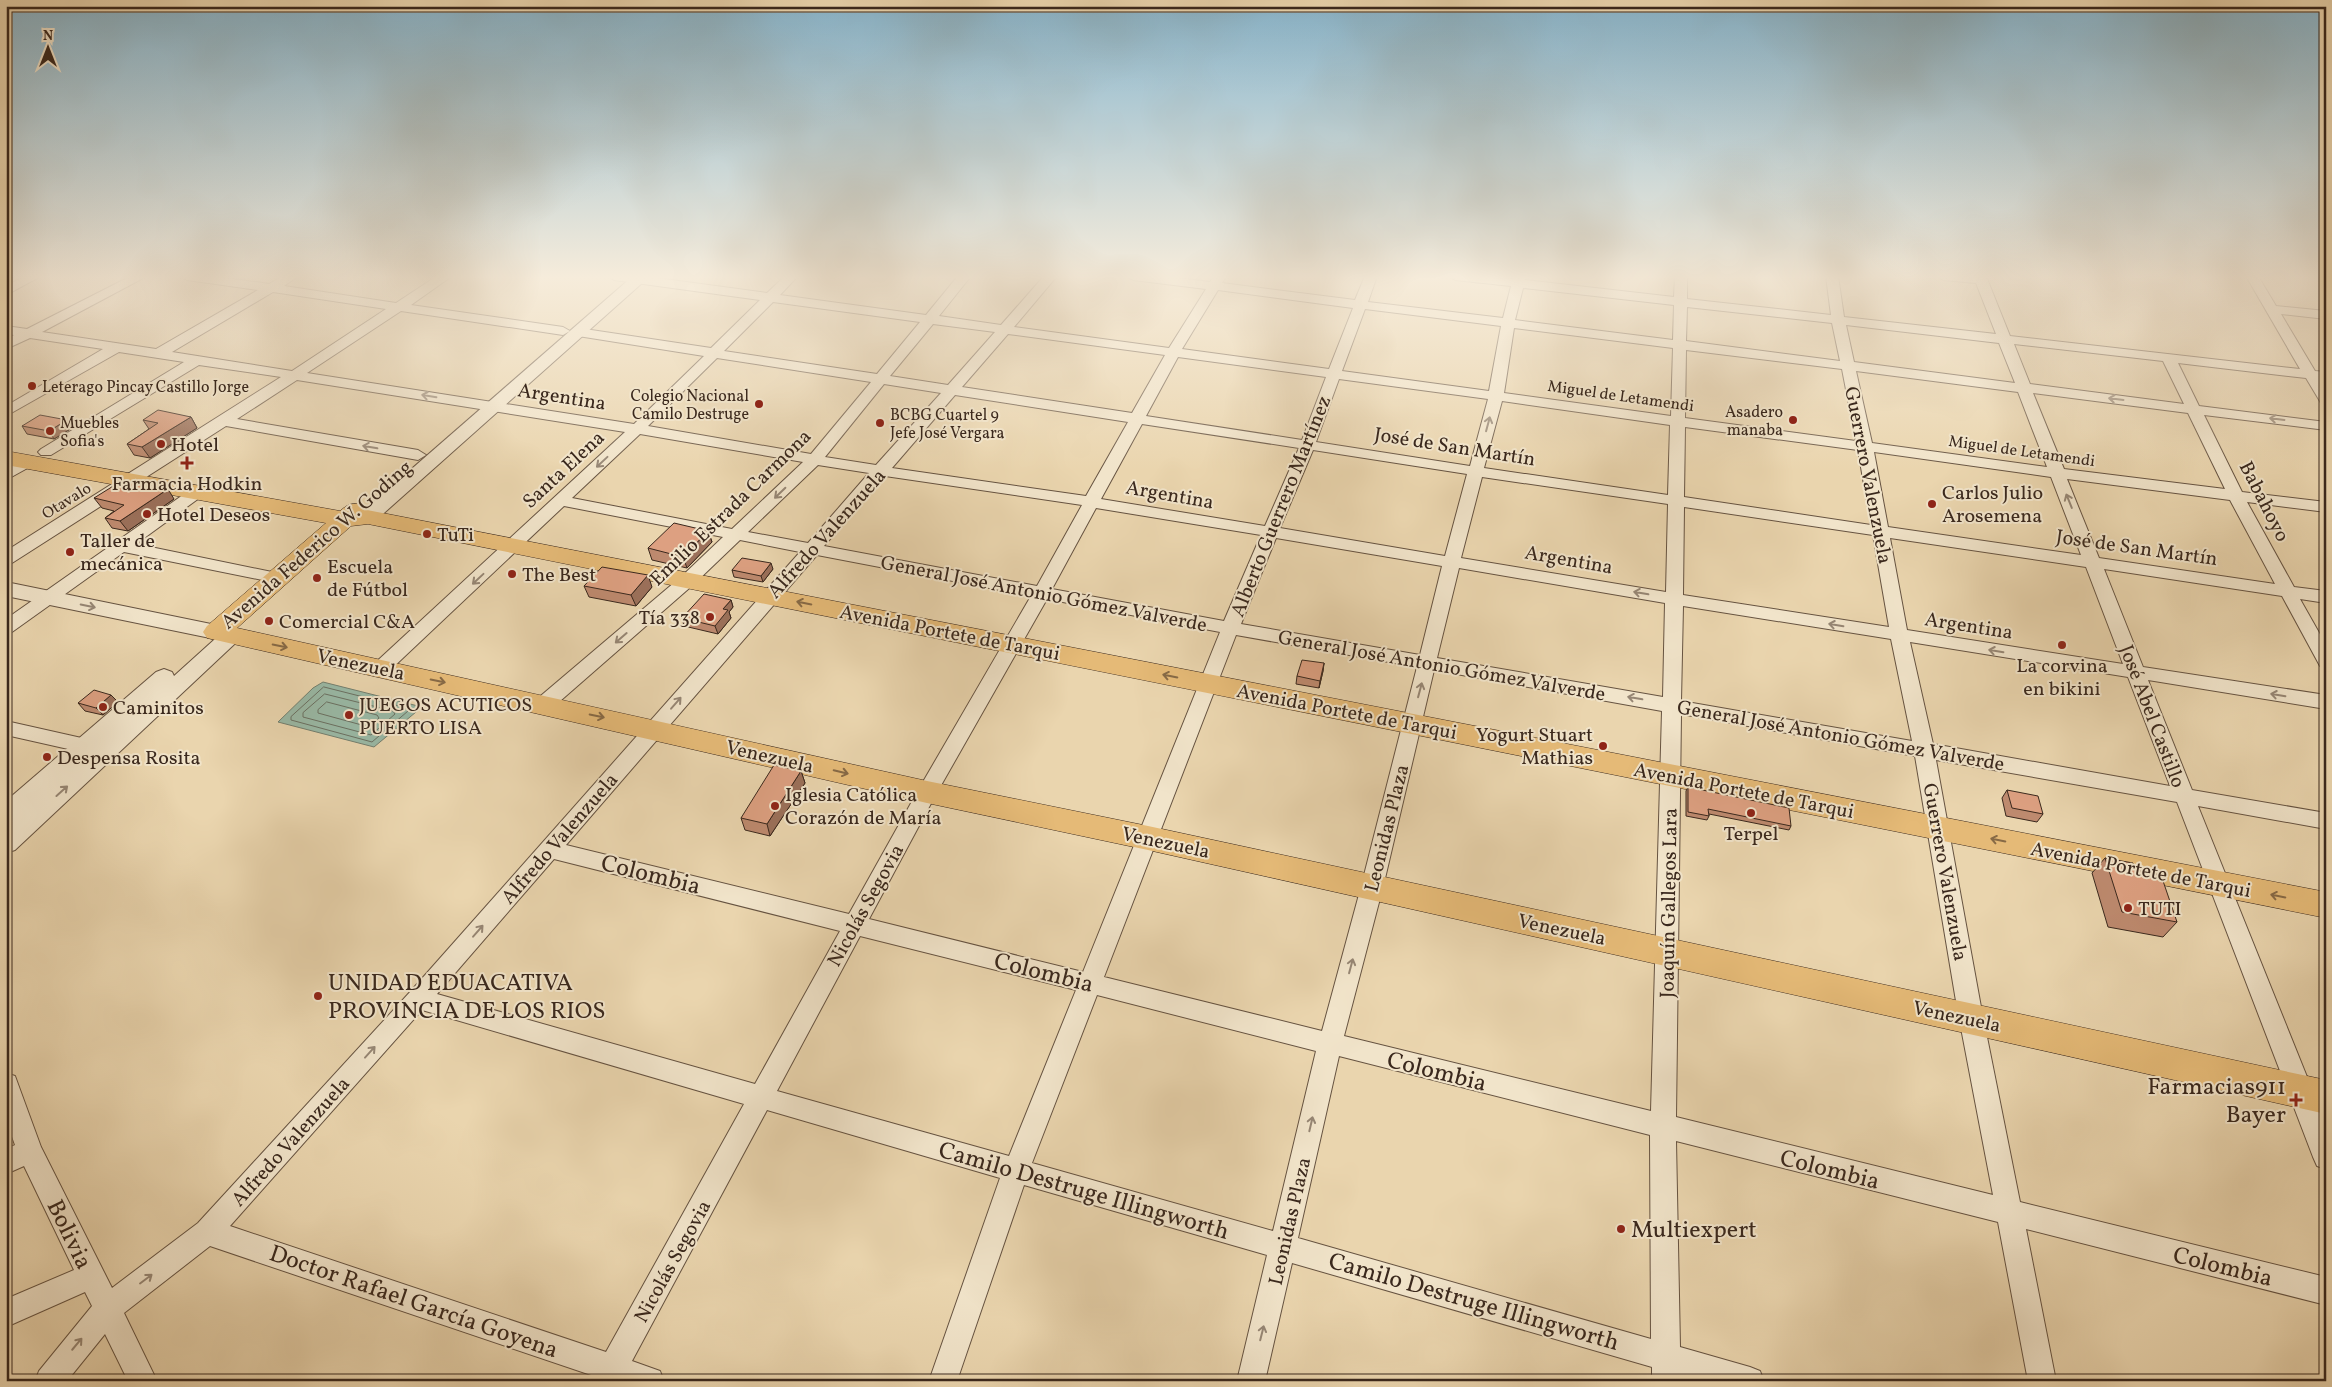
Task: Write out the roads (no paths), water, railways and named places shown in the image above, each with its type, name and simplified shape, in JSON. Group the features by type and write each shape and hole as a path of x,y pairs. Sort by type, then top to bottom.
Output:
{"main road":[{"name":"Avenida Portete de Tarqui","path":"6,444 27,457 356,515 2326,905"},
{"name":"Avenida Portete de Tarqui","path":"138,476 196,493 356,515"},
{"name":"Avenida Federico W. Goding","path":"224,634 277,578 356,515"},
{"name":"Avenida Federico W. Goding","path":"224,634 356,515"},
{"name":"Venezuela","path":"224,634 653,728 927,792 1148,838 2313,1094"}],"street":[{"name":"Argentina","path":"75,341 637,429 882,471 1092,502 1674,599 2326,702"},
{"path":"158,354 181,341"},
{"name":"Otavalo","path":"6,559 224,422 346,341"},
{"name":"Avenida Federico W. Goding","path":"356,515 560,341"},
{"name":"José de San Martín","path":"634,341 1476,471 2326,597"},
{"name":"Santa Elena","path":"381,668 514,546 637,429 726,341"},
{"name":"Emilio Estrada Carmona","path":"544,704 738,535 815,459 910,341"},
{"name":"Alfredo Valenzuela","path":"49,1381 107,1309 208,1232 418,998 653,728 814,549 996,341"},
{"name":"Miguel de Letamendi","path":"1099,341 2058,473 2326,507"},
{"name":"Nicolás Segovia","path":"610,1374 927,792 1042,592 1180,341"},
{"name":"Alberto Guerrero Martínez","path":"943,1381 1016,1170 1230,628 1308,444 1346,341"},
{"name":"Leonidas Plaza","path":"1251,1381 1330,1044 1372,887 1452,561 1496,395 1505,341"},
{"path":"1646,341 2326,426"},
{"name":"Joaquín Gallegos Lara","path":"1666,1369 1664,1127 1679,341"},
{"name":"Guerrero Valenzuela","path":"1843,341 1865,446 1898,635 1924,750 1939,828 2008,1214 2042,1381"},
{"name":"José Abel Castillo","path":"2005,341 2137,673 2183,796 2313,1094 2326,1157"},
{"path":"2018,341 2326,376"},
{"path":"2290,341 2326,400"},
{"path":"6,412 117,347"},
{"name":"Babahoyo","path":"2169,359 2236,496 2326,662"},
{"path":"6,475 27,457 197,360"},
{"name":"Avenida Federico W. Goding","path":"356,515 418,455 484,405"},
{"path":"224,422 418,455"},
{"path":"6,628 196,493"},
{"name":"General José Antonio Gómez Valverde","path":"560,501 1230,628 2326,822"},
{"path":"121,546 277,578"},
{"name":"Venezuela","path":"6,589 224,634"},
{"name":"Avenida Federico W. Goding","path":"6,843 13,819 86,746 224,634"},
{"name":"Avenida Federico W. Goding","path":"13,819 224,634"},
{"path":"6,728 86,746"},
{"name":"Colombia","path":"549,849 2008,1214 2326,1291"},
{"name":"Camilo Destruge Illingworth","path":"418,998 1283,1247 1666,1369 1750,1381"},
{"name":"Bolivia","path":"6,1084 30,1151 142,1381"},
{"path":"6,1162 30,1151"},
{"name":"Doctor Rafael García Goyena","path":"208,1232 610,1374 650,1381"},
{"path":"6,1313 91,1276"}],"water":[{"name":"JUEGOS ACUTICOS PUERTO LISA","path":"323,682 422,707 374,747 278,722 313,688"}],"place":[{"name":"Leterago Pincay Castillo Jorge","path":"32,386"},
{"name":"Colegio Nacional Camilo Destruge","path":"759,404"},
{"name":"Asadero manaba","path":"1793,420"},
{"name":"BCBG Cuartel 9 Jefe José Vergara","path":"880,423"},
{"name":"Muebles Sofia's","path":"50,431"},
{"name":"Hotel","path":"161,444"},
{"name":"Farmacia Hodkin","path":"187,463"},
{"name":"Carlos Julio Arosemena","path":"1932,504"},
{"name":"Hotel Deseos","path":"147,514"},
{"name":"TuTi","path":"427,534"},
{"name":"Taller de mecánica","path":"70,552"},
{"name":"The Best","path":"512,574"},
{"name":"Escuela de Fútbol","path":"317,578"},
{"name":"Tía 338","path":"710,617"},
{"name":"Comercial C&A","path":"269,621"},
{"name":"La corvina en bikini","path":"2062,645"},
{"name":"Caminitos","path":"103,707"},
{"name":"JUEGOS ACUTICOS PUERTO LISA","path":"349,715"},
{"name":"Yogurt Stuart Mathias","path":"1603,746"},
{"name":"Despensa Rosita","path":"47,757"},
{"name":"Iglesia Católica Corazón de María","path":"775,806"},
{"name":"Terpel","path":"1751,813"},
{"name":"TUTI","path":"2128,908"},
{"name":"UNIDAD EDUACATIVA PROVINCIA DE LOS RIOS","path":"318,996"},
{"name":"Farmacias911 Bayer","path":"2296,1100"},
{"name":"Multiexpert","path":"1621,1229"}]}
